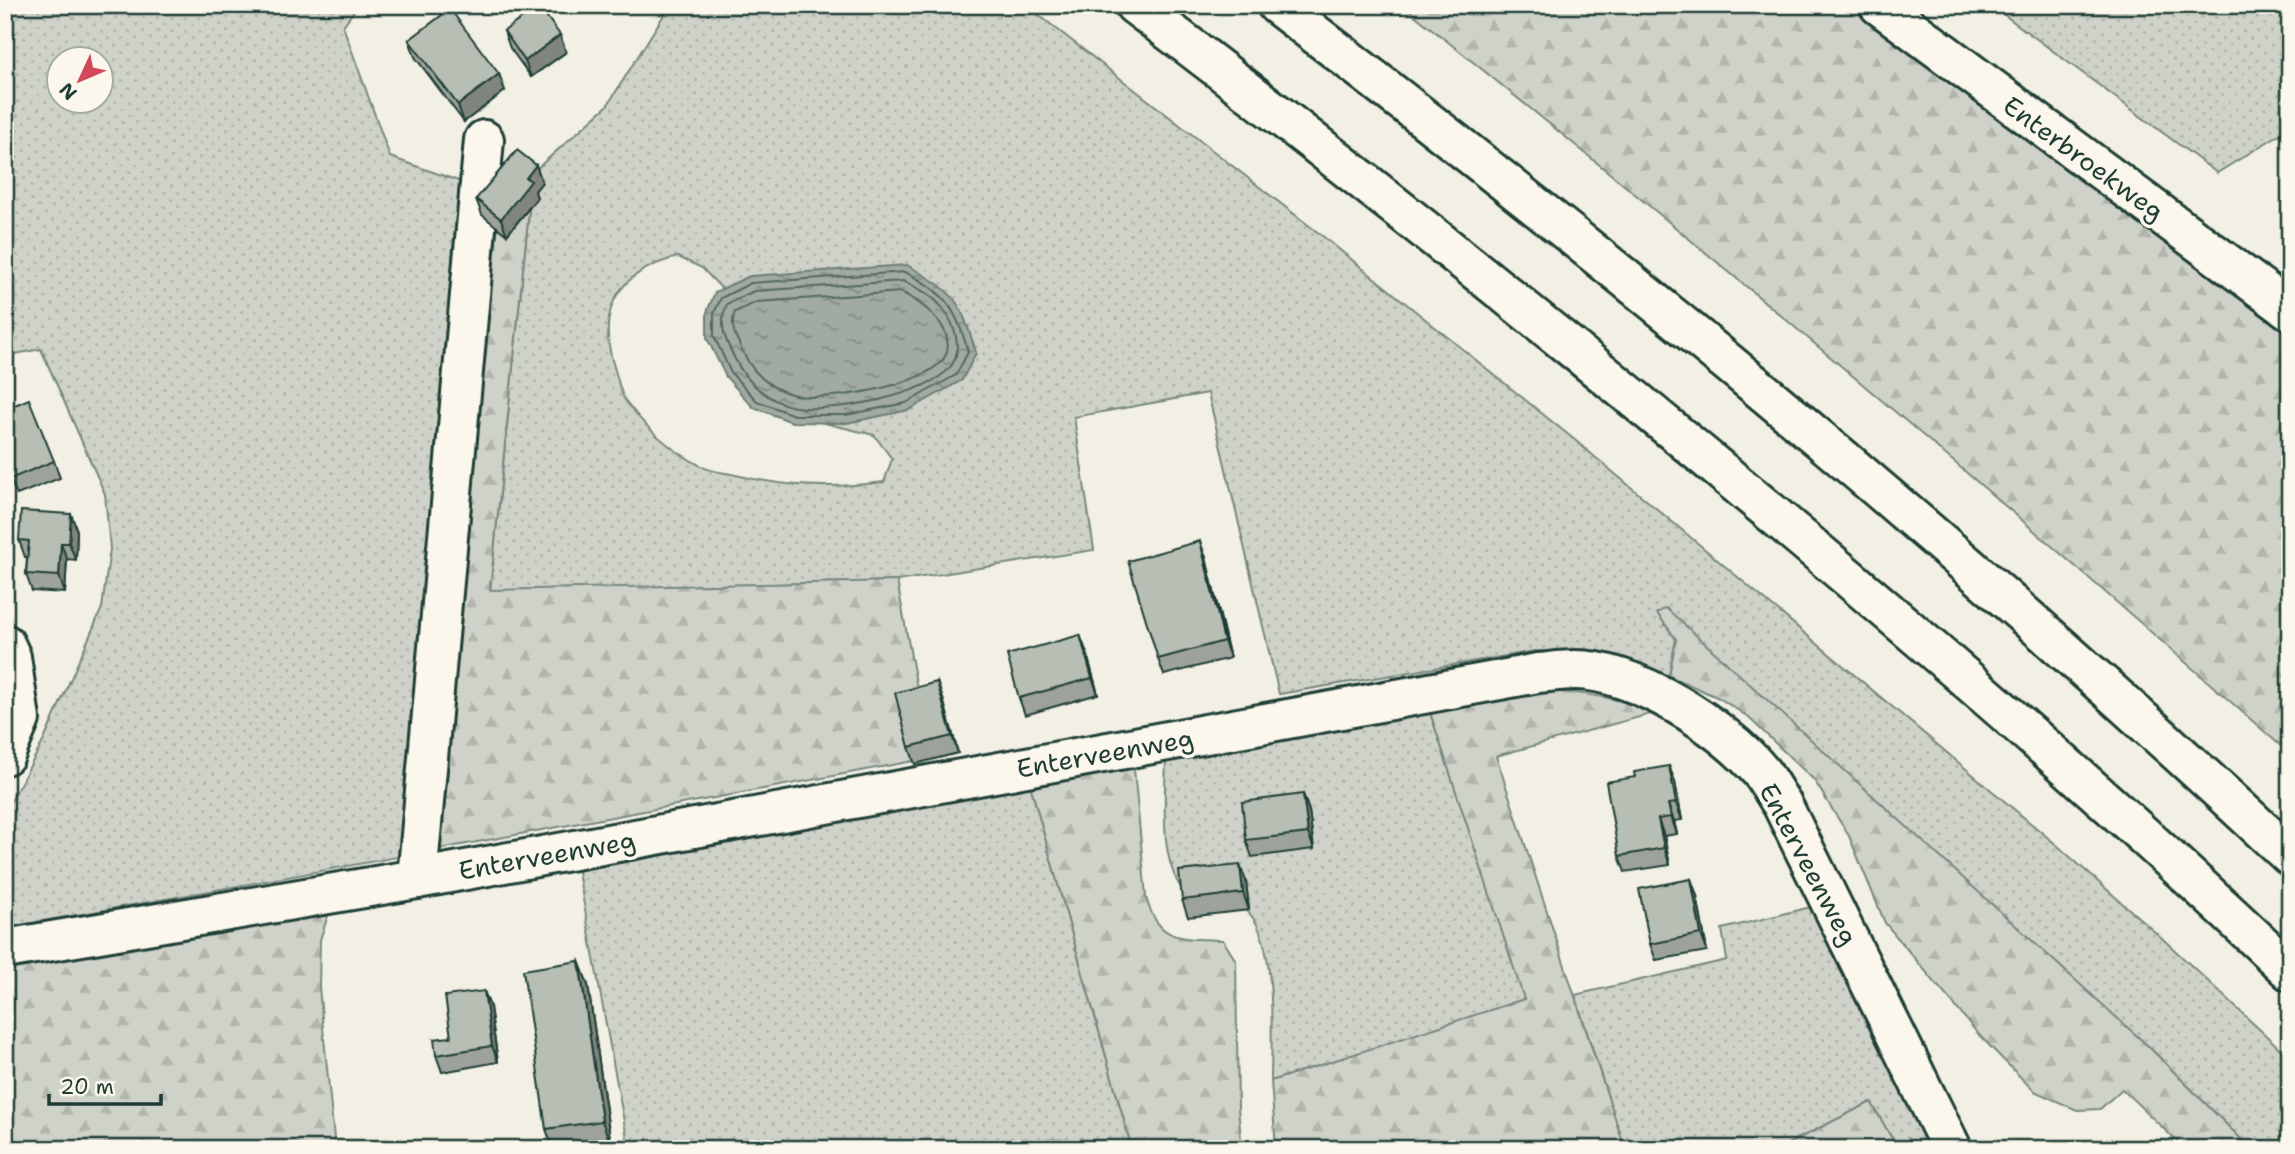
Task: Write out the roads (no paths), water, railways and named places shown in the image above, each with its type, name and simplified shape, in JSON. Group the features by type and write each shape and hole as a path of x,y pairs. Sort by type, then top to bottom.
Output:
{"main road":[{"path":"1135,5 1325,149 1661,420 1968,678 2202,887 2290,971"},
{"path":"1278,5 1418,112 1757,386 2138,714 2290,856"},
{"name":"Enterbroekweg","path":"1879,5 2290,310"},
{"path":"416,879 484,140"},
{"path":"5,643 11,657 20,719 5,755"},
{"name":"Enterveenweg","path":"5,949 416,879 1538,673 1577,670 1620,679 1656,693 1701,718 1761,771 1782,804 1952,1149"}],"water":[{"path":"907,265 936,283 954,299 965,320 976,353 962,380 909,410 847,423 792,422 753,407 726,377 707,338 707,312 715,292 750,276"}]}
